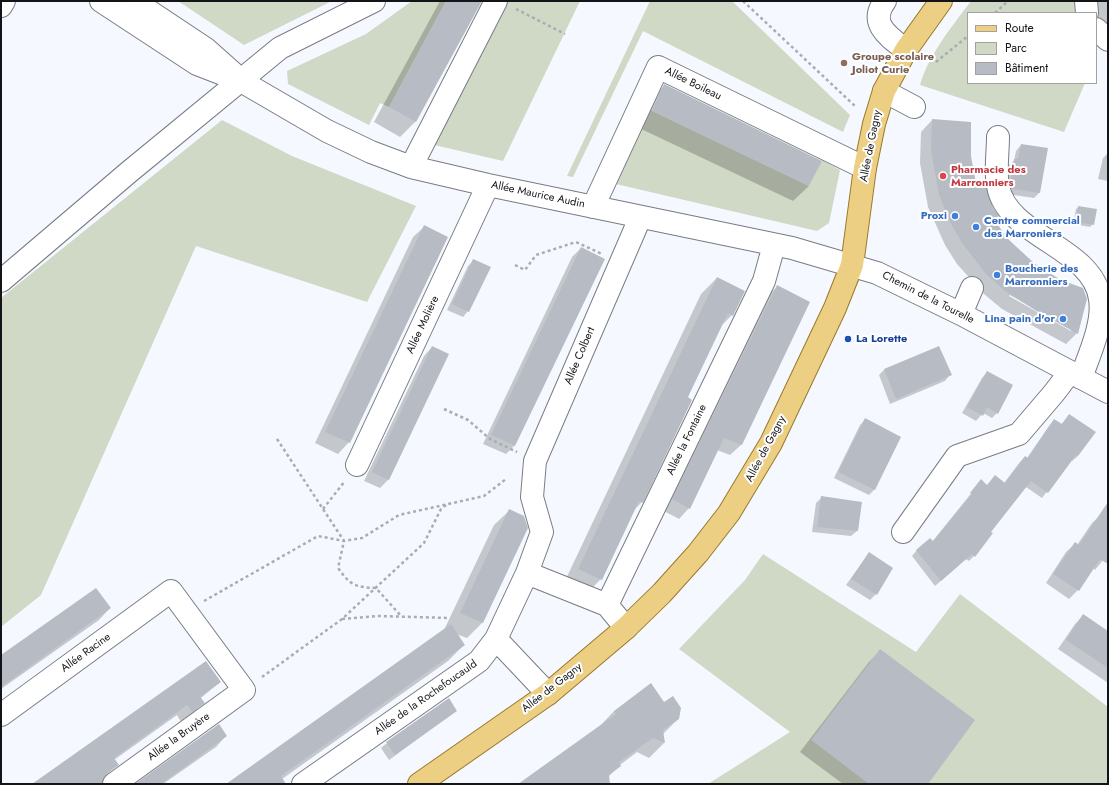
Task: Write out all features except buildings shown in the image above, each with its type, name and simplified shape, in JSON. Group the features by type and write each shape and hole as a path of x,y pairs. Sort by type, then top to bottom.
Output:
{"main road":[{"name":"Allée de Gagny","path":"419,784 548,694 626,628 662,593 710,538 746,488 771,443 824,335 852,265 865,168 874,124 884,91 906,50 942,1"}],"street":[{"path":"1,6 4,1"},
{"name":"Allée Maurice Audin","path":"101,1 197,64 241,81 327,131 371,152 411,167 640,218 774,245 852,265"},
{"name":"Allée Maurice Audin","path":"134,1 206,49 241,81"},
{"path":"1,281 280,48 374,1"},
{"path":"885,1 879,13 880,24 884,33 906,50"},
{"path":"1086,1 1087,12"},
{"path":"411,167 504,4"},
{"path":"1097,30 1108,40"},
{"name":"Allée Boileau","path":"593,207 658,67 865,168"},
{"path":"884,91 914,107"},
{"path":"903,532 957,456 1019,434 1054,393 1075,375 1098,326 1100,299 1093,278 1083,266 1009,211 998,186 998,137"},
{"name":"Allée Molière","path":"357,465 488,185"},
{"name":"Allée Colbert","path":"532,497 535,461 640,218"},
{"name":"Allée la Fontaine","path":"607,605 764,281 774,245"},
{"name":"Chemin de la Tourelle","path":"852,265 877,273 961,314 1108,392"},
{"path":"961,314 972,288"},
{"name":"Allée de la Rochefoucauld","path":"303,784 479,661 496,639 527,573 542,532 532,497"},
{"path":"527,573 607,605 626,628"},
{"name":"Allée Racine","path":"1,715 171,591 187,612"},
{"path":"187,612 244,690"},
{"path":"496,639 548,694"},
{"name":"Allée la Bruyère","path":"114,784 244,690"}],"path":[{"path":"743,1 874,124"},
{"path":"996,12 1008,1"},
{"path":"504,4 565,34"},
{"path":"936,62 967,37"},
{"path":"515,265 525,270 536,255 576,242 620,263"},
{"path":"444,409 468,420 490,439 535,461"},
{"path":"277,439 344,541 338,568 348,582 353,585 359,587 376,588 401,616"},
{"path":"323,509 357,465"},
{"path":"187,612 212,596 318,536 344,541 362,538 399,515 484,496 506,479"},
{"path":"244,690 342,619 376,588 424,543 441,509 446,505"},
{"path":"342,619 378,616 449,618"}],"green space":[{"path":"178,1 332,1 244,45"},
{"path":"412,1 446,1 389,107 380,103 369,125 288,84 287,71 366,34"},
{"path":"506,1 580,1 503,161 430,144"},
{"path":"650,1 732,1 850,115 843,132 643,31 573,177 567,176"},
{"path":"971,1 1075,1 1076,12 967,12 967,84 1085,84 1064,132 920,85 929,63 948,31"},
{"path":"650,110 809,186 822,160 840,170 829,223 817,231 616,184"},
{"path":"222,120 292,156 416,206 367,302 196,246 41,595 1,627 1,298"},
{"path":"763,554 916,652 960,594 1108,707 1108,784 708,784 790,732 679,649 745,580"}],"place":[{"name":"Groupe scolaire Joliot Curie","path":"844,63"},
{"name":"Pharmacie des Marronniers","path":"943,176"},
{"name":"Proxi","path":"955,216"},
{"name":"Centre commercial des Marroniers","path":"976,227"},
{"name":"Boucherie des Marronniers","path":"997,275"},
{"name":"Lina pain d'or","path":"1063,319"},
{"name":"La Lorette","path":"848,339"}]}
